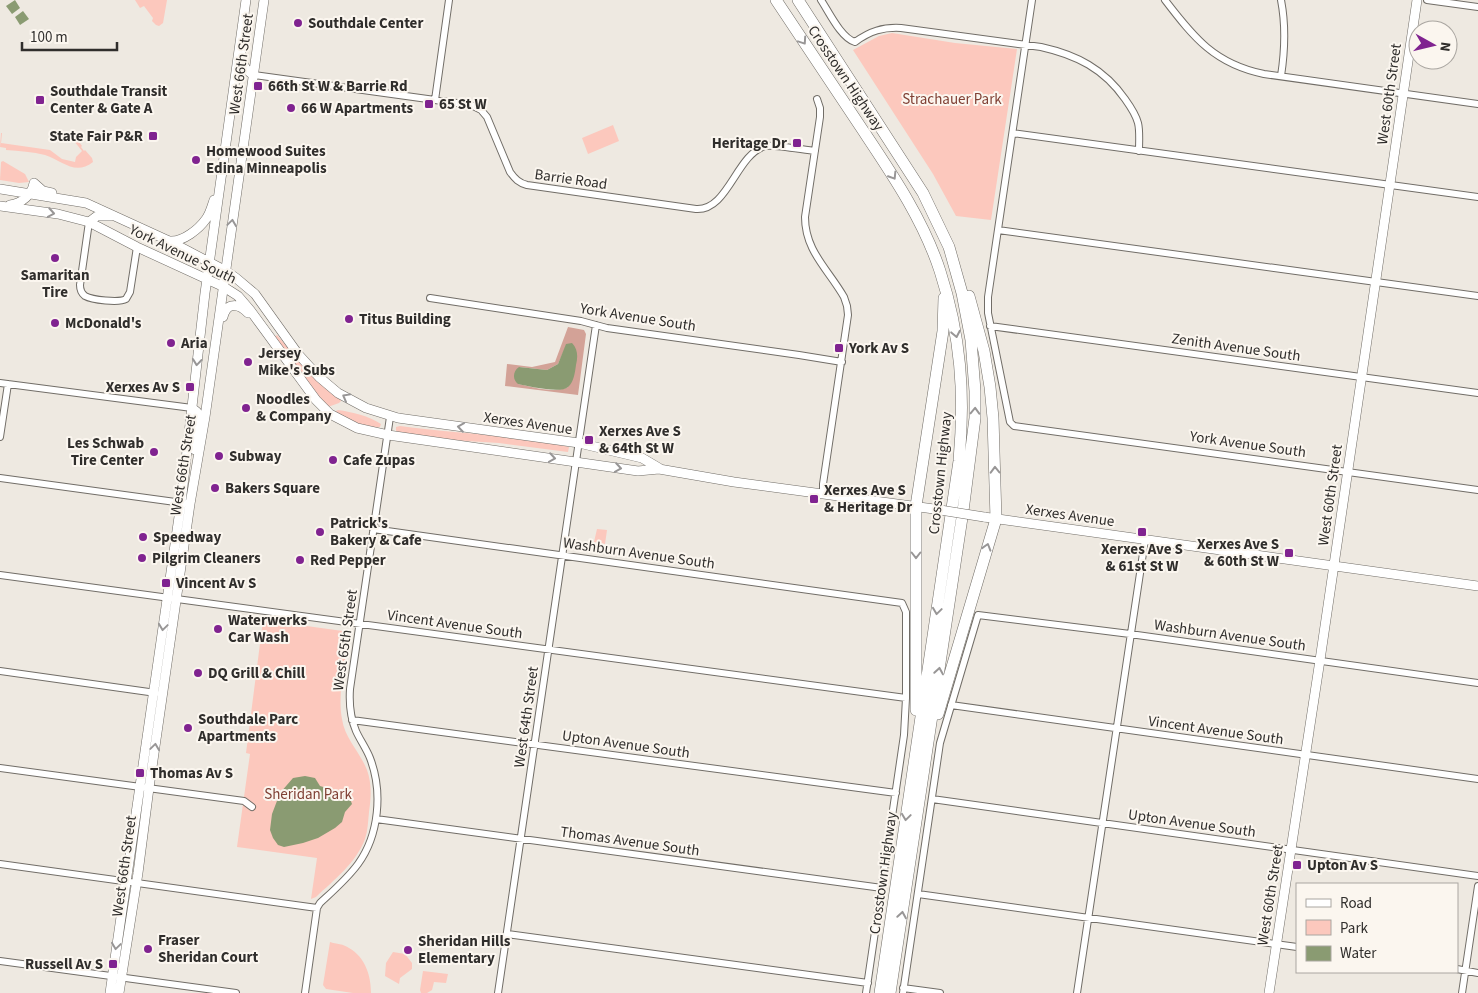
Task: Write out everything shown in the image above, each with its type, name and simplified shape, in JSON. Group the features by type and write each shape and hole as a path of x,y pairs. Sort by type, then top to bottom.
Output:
{"highway":[{"name":"Crosstown Highway","path":"776,0 911,206 928,240 944,286 951,310 959,354 962,430 918,770 889,964 897,992"},
{"name":"Crosstown Highway","path":"798,0 923,193 949,247 962,293 971,340 975,418 963,512 918,770"},
{"path":"918,770 996,519 994,418 984,351 960,269 949,247"},
{"path":"918,770 916,506 943,331 944,286"},
{"path":"879,993 889,964"}],"street":[{"name":"West 66th Street","path":"119,993 117,976 125,882 144,787 186,504 192,408 207,279 246,0"},
{"name":"West 66th Street","path":"186,504 197,465 214,356 264,0"},
{"path":"435,100 449,0"},
{"path":"821,0 843,33 849,40 855,42 865,34 889,28 1025,45 1059,51 1077,58 1093,67 1108,79 1131,108 1139,124 1139,150"},
{"path":"990,326 988,297 1032,0"},
{"path":"1165,0 1204,46 1232,64 1248,71 1478,104"},
{"path":"1281,0 1285,35 1281,76"},
{"name":"West 60th Street","path":"1269,993 1417,0"},
{"path":"1427,0 1478,7"},
{"path":"240,42 242,63 248,72 254,75"},
{"name":"Barrie Road","path":"254,75 471,105 478,108 487,117 510,172 520,183 696,209 713,205 752,155 765,146 815,151"},
{"path":"817,99 820,117 806,206 805,228 812,250 839,289 847,306 847,324 823,494"},
{"path":"1013,133 1478,197"},
{"path":"1,206 16,204 30,194 34,183 43,191 76,200"},
{"name":"York Avenue South","path":"0,189 86,203 167,240 226,271 255,294 298,354 319,378 338,393 366,408 390,417"},
{"path":"167,240 181,240 199,227 207,218 219,189"},
{"name":"York Avenue South","path":"1,206 58,214 89,222 137,247 224,287 238,296 250,310 316,400 330,414 357,428 388,435"},
{"path":"119,218 104,215 96,216 89,222 80,285 80,290 84,295 89,298 119,302 126,299 130,292 137,247"},
{"path":"998,230 1478,296"},
{"name":"York Avenue South","path":"430,298 581,321 607,328 842,362"},
{"path":"214,356 227,308 235,306 243,308 263,329"},
{"name":"West 64th Street","path":"498,993 596,325"},
{"name":"York Avenue South","path":"990,326 1008,415 1010,422 1014,426 1478,490"},
{"name":"Zenith Avenue South","path":"990,326 1478,393"},
{"path":"0,382 192,408 198,414 194,450 197,465"},
{"path":"0,437 8,384"},
{"name":"Xerxes Avenue","path":"390,417 579,444 642,458 659,468"},
{"name":"West 65th Street","path":"317,908 358,863 368,846 376,819 378,796 375,774 370,757 352,720 349,705 390,417"},
{"name":"Xerxes Avenue","path":"388,435 638,471 659,468 734,482 1478,586"},
{"path":"0,478 186,504"},
{"name":"Washburn Avenue South","path":"373,529 902,603 906,612 906,698"},
{"path":"1077,993 1145,540"},
{"name":"Vincent Avenue South","path":"0,574 906,698"},
{"name":"Washburn Avenue South","path":"951,705 978,614 1478,683"},
{"path":"0,672 158,693"},
{"path":"866,993 904,735 906,698"},
{"path":"940,993 897,992 918,894 940,743 951,705"},
{"name":"Vincent Avenue South","path":"951,705 1478,779"},
{"name":"Upton Avenue South","path":"352,720 896,794"},
{"path":"0,768 244,801 252,807"},
{"name":"West 66th Street","path":"110,993 117,976 136,883 144,787"},
{"name":"Upton Avenue South","path":"932,799 1478,876"},
{"name":"Thomas Avenue South","path":"376,819 882,888"},
{"path":"0,864 317,908 305,993"},
{"path":"1462,993 1478,886"},
{"path":"918,894 1296,947"},
{"path":"507,934 868,982"},
{"path":"0,960 236,993"},
{"path":"1458,970 1478,972"}],"green space":[{"path":"135,0 167,0 163,23 159,26 156,25 144,6 140,8"},
{"name":"Strachauer Park","path":"892,33 955,43 1017,49 991,220 956,216 933,174 853,50 879,36"},
{"path":"613,125 619,141 588,154 582,138"},
{"path":"1,133 1,143 50,150 62,159 75,162 76,157 82,151 74,141 77,139 93,162 87,166 75,168 45,155 6,150 6,148 0,147"},
{"path":"3,161 25,174 29,182 19,183 0,180 1,162"},
{"path":"277,335 313,377 340,399 339,403 328,407 319,399 273,338"},
{"path":"338,410 355,413 371,419 381,424 380,427 374,428 357,424 334,412"},
{"path":"396,427 527,439 569,447 568,452 499,443 450,440 396,432"},
{"path":"597,529 607,530 605,544 594,542"},
{"name":"Sheridan Park","path":"263,620 350,632 343,676 341,709 346,733 369,775 371,796 367,829 365,839 356,856 337,878 316,897 311,899 317,858 237,847 250,754 246,753"},
{"path":"330,942 347,947 359,956 368,973 371,993 353,993 326,989 323,985"},
{"path":"393,952 405,954 412,963 412,969 400,978 399,984 385,976 386,963"},
{"path":"423,971 448,974 446,983 434,982 432,990 427,993 421,993"}],"shaded area":[{"path":"568,327 584,330 586,334 578,395 505,386 507,364 532,367 555,362","holes":["567,344 568,387 550,390 518,384 519,367 547,370 558,364"]}],"water":[{"path":"15,0 20,8 12,14 6,6"},
{"path":"23,11 29,19 20,25 15,17"},
{"path":"572,343 576,350 577,359 574,377 568,387 552,390 518,384 516,382 514,375 519,367 547,370 558,364 566,344"},
{"path":"305,776 315,778 320,786 349,796 352,804 345,812 342,822 318,838 284,847 278,845 270,830 272,814 280,793 293,778"}],"place":[{"name":"Southdale Center","path":"298,23"},
{"name":"66th St W & Barrie Rd","path":"258,86"},
{"name":"Southdale Transit Center & Gate A","path":"40,100"},
{"name":"65 St W","path":"429,104"},
{"name":"66 W Apartments","path":"291,108"},
{"name":"State Fair P&R","path":"153,136"},
{"name":"Heritage Dr","path":"797,143"},
{"name":"Homewood Suites Edina Minneapolis","path":"196,160"},
{"name":"Samaritan Tire","path":"55,258"},
{"name":"Titus Building","path":"349,319"},
{"name":"McDonald's","path":"55,323"},
{"name":"Aria","path":"171,343"},
{"name":"York Av S","path":"839,348"},
{"name":"Jersey Mike's Subs","path":"248,362"},
{"name":"Xerxes Av S","path":"190,387"},
{"name":"Noodles & Company","path":"246,408"},
{"name":"Xerxes Ave S & 64th St W","path":"589,440"},
{"name":"Les Schwab Tire Center","path":"154,452"},
{"name":"Subway","path":"219,456"},
{"name":"Cafe Zupas","path":"333,460"},
{"name":"Bakers Square","path":"215,488"},
{"name":"Xerxes Ave S & Heritage Dr","path":"814,499"},
{"name":"Patrick's Bakery & Cafe","path":"320,532"},
{"name":"Xerxes Ave S & 61st St W","path":"1142,532"},
{"name":"Speedway","path":"143,537"},
{"name":"Xerxes Ave S & 60th St W","path":"1289,553"},
{"name":"Pilgrim Cleaners","path":"142,558"},
{"name":"Red Pepper","path":"300,560"},
{"name":"Vincent Av S","path":"166,583"},
{"name":"Waterwerks Car Wash","path":"218,629"},
{"name":"DQ Grill & Chill","path":"198,673"},
{"name":"Southdale Parc Apartments","path":"188,728"},
{"name":"Thomas Av S","path":"140,773"},
{"name":"Upton Av S","path":"1297,865"},
{"name":"Fraser Sheridan Court","path":"148,949"},
{"name":"Sheridan Hills Elementary","path":"408,950"},
{"name":"Russell Av S","path":"113,964"}]}
